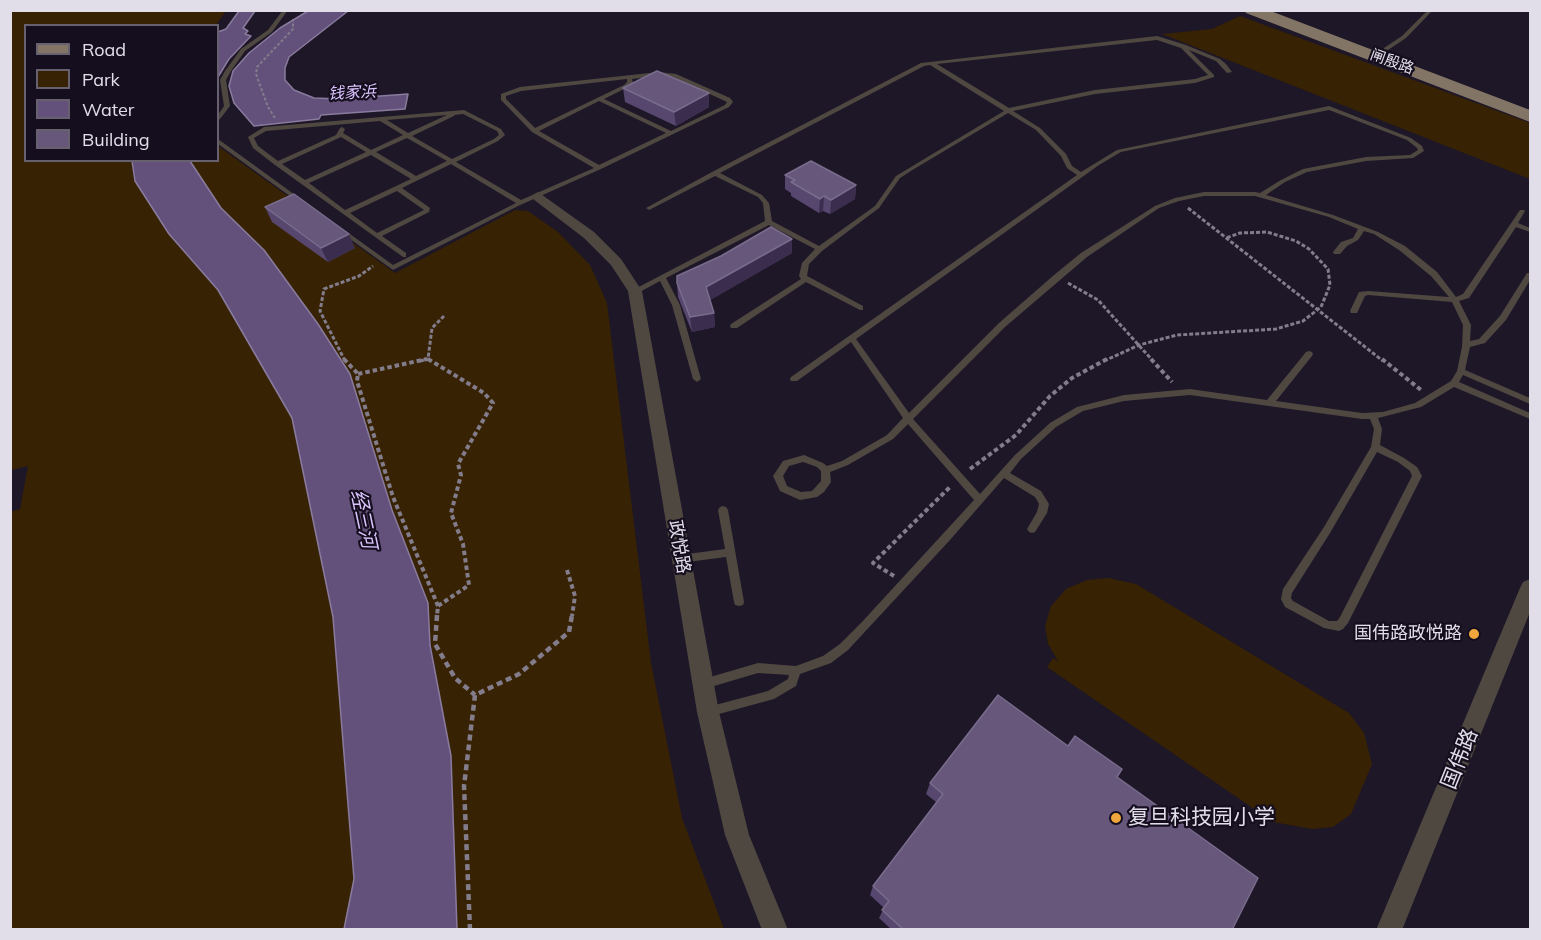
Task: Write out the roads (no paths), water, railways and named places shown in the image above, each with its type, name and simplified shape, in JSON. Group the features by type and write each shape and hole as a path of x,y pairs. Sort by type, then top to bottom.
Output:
{"main road":[{"name":"闸殷路","path":"1252,10 1530,116"},
{"name":"闸殷路","path":"1281,10 1530,103"}],"street":[{"name":"政悦路","path":"529,200 589,235 616,262 635,291 708,712 737,835 775,930"},
{"name":"国伟路","path":"1389,930 1530,588"}],"lane":[{"path":"219,117 227,106 223,80 228,71 243,51 270,31 286,10"},
{"path":"1386,49 1404,37 1431,10"},
{"path":"649,208 920,65 1147,38 1171,41 1218,60 1228,72"},
{"path":"860,308 806,279 803,276 806,263 819,249 877,207 898,177 1009,110 1095,92 1195,81 1212,76 1183,47 1171,41"},
{"path":"931,63 1009,110 1046,137 1064,155 1069,166 1081,175"},
{"path":"333,225 393,268 529,200 600,168 727,106 730,102 728,99 674,75 629,77 520,89 503,95 503,99 534,131 600,168"},
{"path":"534,131 626,86 630,83 629,77"},
{"path":"599,99 671,133"},
{"path":"794,379 1081,175 1119,151 1316,109 1337,109 1410,139 1420,147 1421,151 1411,157 1366,159 1305,170 1282,181 1260,196"},
{"path":"304,183 458,112"},
{"path":"345,213 452,163 502,135 499,130 464,112 458,112 264,129 251,137 255,147 277,164 304,183 345,213 404,255"},
{"path":"382,120 452,163 529,200"},
{"path":"341,135 343,123"},
{"path":"341,135 416,179"},
{"path":"277,164 341,135"},
{"path":"219,142 304,204"},
{"path":"714,173 760,196 766,203 769,222"},
{"path":"377,236 427,211 427,208 397,188"},
{"path":"704,684 758,668 796,671 827,660 844,647 904,584 1018,457 1053,425 1080,409 1124,398 1182,393 1270,402 1362,416 1383,415 1418,405 1454,383 1461,371 1467,345 1467,325 1455,300 1434,274 1402,248 1362,228 1260,196 1204,194 1177,199 1157,207 1134,221 1084,255 1057,277 1002,325 909,420 873,449 825,470"},
{"path":"1354,311 1362,294 1368,293 1455,300 1466,296 1522,211"},
{"path":"769,222 819,249"},
{"path":"635,291 769,222"},
{"path":"1514,224 1530,230"},
{"path":"1337,252 1344,244 1356,239 1362,228"},
{"path":"1467,345 1482,341 1486,337 1503,318 1530,275"},
{"path":"662,278 676,305 697,379"},
{"path":"734,326 806,279"},
{"path":"852,338 909,420 980,500"},
{"path":"1270,402 1309,354"},
{"path":"1461,371 1530,401"},
{"path":"1454,383 1530,416"},
{"path":"1373,415 1378,429 1375,447 1327,530 1287,592 1286,599 1289,604 1328,625 1339,626 1344,620 1417,476 1414,469 1401,460 1375,447"},
{"path":"804,459 815,462 825,470 826,482 821,489 809,495 789,493 778,479 780,470 793,460 804,459"},
{"path":"1004,473 1038,494 1044,504 1042,513 1032,529"},
{"path":"723,510 739,602"},
{"path":"680,559 731,552"},
{"path":"708,712 770,695 792,682 796,671"}],"water":[{"path":"239,11 255,11 243,28 248,31 245,34 251,36 229,59 219,75 219,32 226,29"},
{"path":"308,11 348,11 289,57 285,68 285,80 294,90 314,98 339,99 408,94 405,109 321,115 319,119 254,126 234,103 229,86 233,71 249,53 280,28"},
{"name":"经三河","path":"132,162 191,162 221,208 264,250 318,324 350,374 392,510 428,603 430,645 451,756 457,929 344,929 354,879 333,617 292,418 218,290 169,234 135,181"}],"place":[{"name":"国伟路政悦路","path":"1474,634"},
{"name":"复旦科技园小学","path":"1116,818"}],"water label":[{"name":"钱家浜","path":"352,93"}]}
